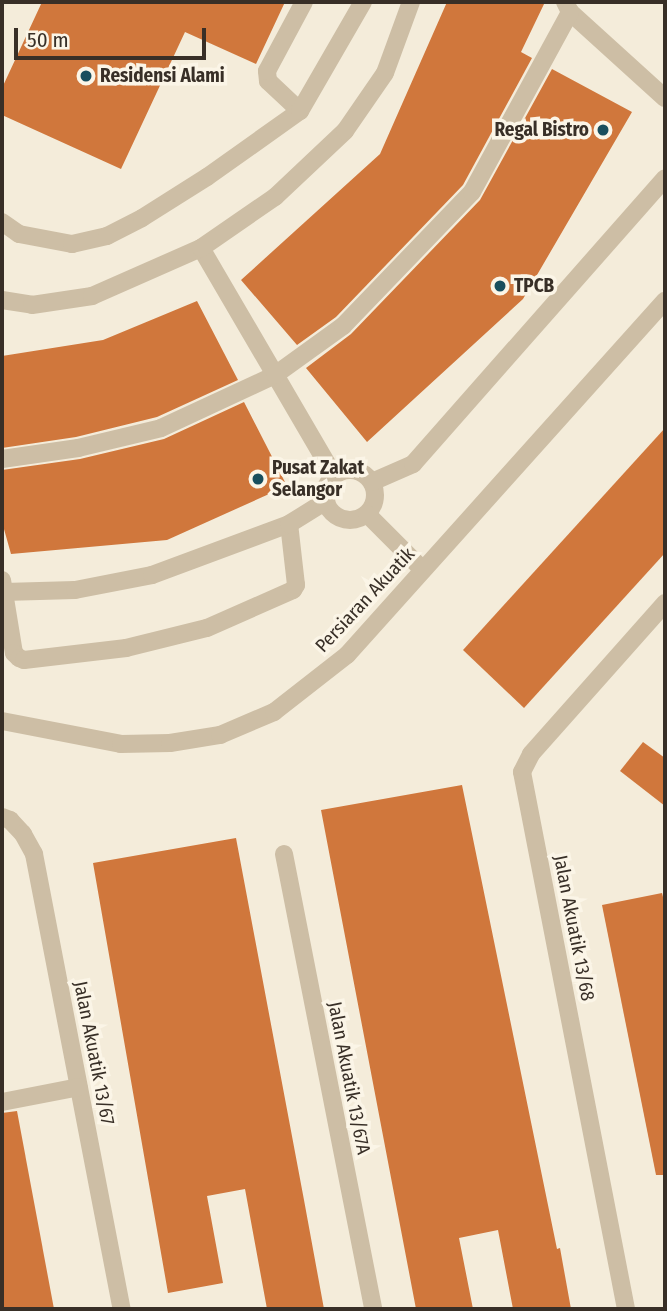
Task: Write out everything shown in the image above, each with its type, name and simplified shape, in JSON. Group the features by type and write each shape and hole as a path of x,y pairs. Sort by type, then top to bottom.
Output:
{"street":[{"path":"300,111 268,81 267,71 304,2"},
{"path":"2,222 19,234 72,244 107,236 207,177 300,111 363,2"},
{"path":"2,300 32,305 92,296 201,248 275,197 345,131 385,74 411,2"},
{"path":"2,459 78,448 161,428 275,375 343,326 472,192 568,7 665,98"},
{"path":"372,482 413,464 665,178"},
{"path":"201,248 334,476"},
{"name":"Persiaran Akuatik","path":"2,721 121,744 170,743 220,735 274,712 347,654 665,301"},
{"path":"350,470 366,475 372,482 375,499 366,514 351,520 335,515 326,500 326,487 334,476 350,470"},
{"path":"289,524 296,585 293,590 207,628 140,645 24,660 14,653 3,586 75,590 152,575 289,524 326,500"},
{"path":"366,514 423,570"},
{"name":"Jalan Akuatik 13/68","path":"625,1309 522,772 531,754 665,603"},
{"name":"Jalan Akuatik 13/67","path":"2,817 10,820 23,834 34,854 122,1309"},
{"name":"Jalan Akuatik 13/67A","path":"284,854 373,1309"},
{"path":"2,1102 79,1087"}],"building":[{"name":"Residensi Alami","path":"42,2 285,2 256,64 185,32 121,169 2,115 2,88"},
{"path":"447,2 545,2 521,52 532,58 463,185 336,317 297,345 241,280 380,154"},
{"path":"552,69 632,112 523,299 367,442 306,368 351,334 480,200"},
{"path":"197,301 238,380 157,417 76,437 2,448 2,356 103,340"},
{"path":"244,402 287,486 167,540 11,554 2,522 2,470 80,459 164,439"},
{"path":"665,428 665,553 524,708 463,650"},
{"path":"643,742 665,758 665,806 620,771"},
{"path":"462,785 571,1309 513,1309 498,1230 459,1238 473,1309 416,1309 321,810"},
{"path":"236,838 324,1309 267,1309 245,1189 207,1196 223,1283 168,1293 93,863"},
{"path":"662,893 665,905 665,1175 656,1175 602,905"},
{"path":"17,1111 54,1309 2,1309 2,1113"}],"place":[{"name":"Residensi Alami","path":"86,76"},
{"name":"Regal Bistro","path":"603,130"},
{"name":"TPCB","path":"500,286"},
{"name":"Pusat Zakat Selangor","path":"258,479"}]}
